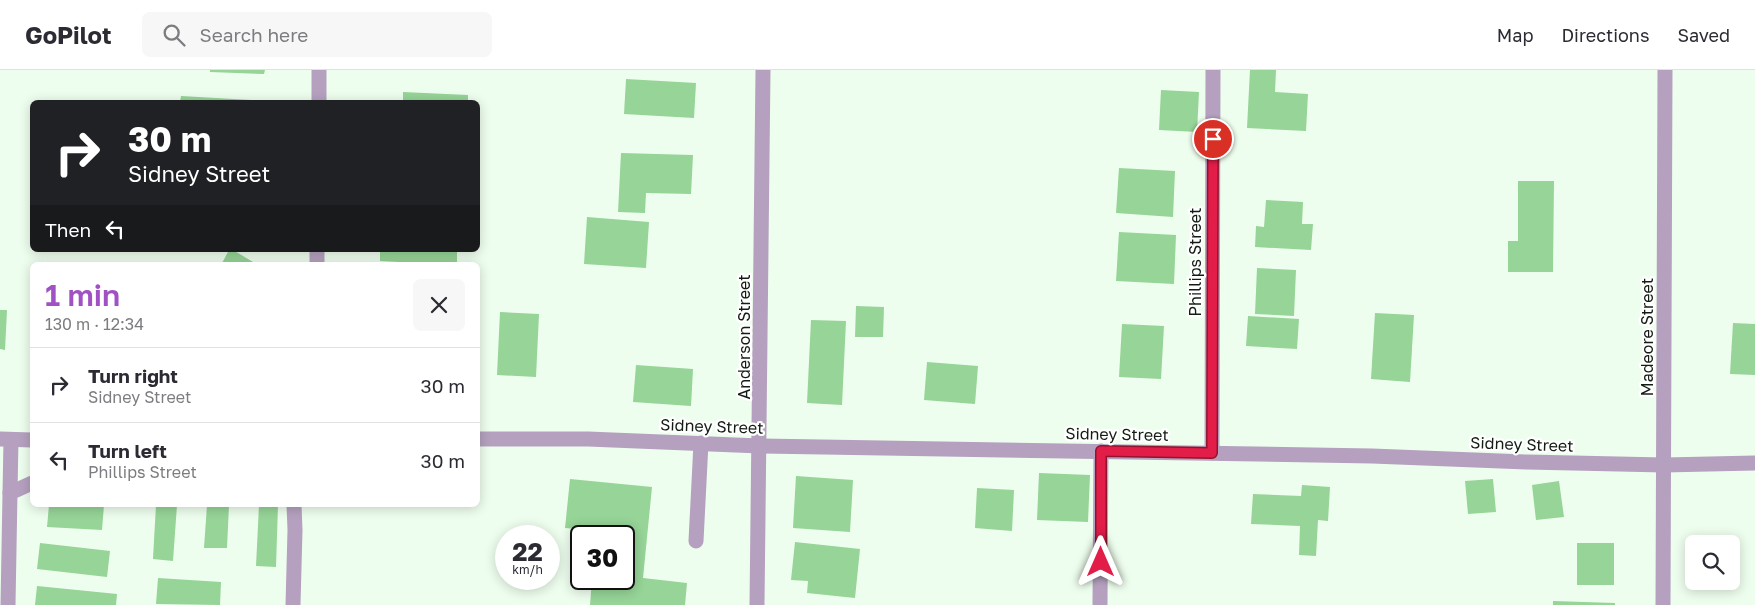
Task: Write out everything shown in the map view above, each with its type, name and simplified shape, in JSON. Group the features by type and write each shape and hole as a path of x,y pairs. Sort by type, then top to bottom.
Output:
{"street":[{"path":"319,70 319,100"},
{"name":"Anderson Street","path":"757,605 763,70"},
{"name":"Phillips Street","path":"1212,453 1213,70"},
{"name":"Madeore Street","path":"1663,605 1665,70"},
{"name":"Sidney Street","path":"480,439 588,439 760,446 1372,456 1664,465 1755,463"},
{"path":"8,605 10,493 6,440 30,440"},
{"path":"696,541 701,443"},
{"path":"1100,605 1101,451"},
{"path":"10,493 30,484"},
{"path":"293,605 294,507"}],"building":[{"path":"210,70 265,70 264,74 210,72"},
{"path":"1250,70 1276,70 1275,92 1308,94 1306,131 1247,128"},
{"path":"626,79 696,83 694,118 624,114"},
{"path":"1161,90 1199,92 1197,132 1159,130"},
{"path":"403,92 468,95 468,100 403,100"},
{"path":"181,96 250,100 180,100"},
{"path":"621,153 693,155 691,194 646,193 645,213 618,212"},
{"path":"1119,168 1175,171 1173,217 1116,213"},
{"path":"1518,181 1554,181 1553,272 1508,272 1508,241 1518,241"},
{"path":"1266,200 1303,202 1302,224 1313,224 1311,250 1255,247 1256,226 1264,227"},
{"path":"587,217 649,222 646,268 584,264"},
{"path":"1119,232 1176,235 1174,284 1116,281"},
{"path":"228,252 236,252 253,262 223,262"},
{"path":"380,252 457,252 457,262 380,261"},
{"path":"1257,268 1296,270 1294,316 1255,314"},
{"path":"856,306 884,307 883,337 855,337"},
{"path":"0,310 7,310 5,350 0,349"},
{"path":"500,312 539,314 536,377 497,375"},
{"path":"1375,313 1414,315 1410,382 1371,379"},
{"path":"1248,316 1299,319 1297,349 1246,346"},
{"path":"811,320 846,321 842,405 807,403"},
{"path":"1733,323 1755,324 1755,375 1730,374"},
{"path":"1122,324 1164,326 1161,379 1119,377"},
{"path":"927,362 978,366 975,404 924,400"},
{"path":"636,365 693,369 691,406 633,402"},
{"path":"1039,473 1090,475 1088,522 1037,520"},
{"path":"796,476 853,480 850,532 793,528"},
{"path":"570,479 652,487 643,578 687,583 685,605 590,605 591,590 635,590 635,525 570,525 570,528 565,528"},
{"path":"1493,479 1496,512 1468,514 1465,481"},
{"path":"1559,481 1564,517 1536,520 1532,485"},
{"path":"1302,485 1330,487 1328,521 1318,520 1316,556 1299,555 1300,526 1251,524 1253,494 1301,496"},
{"path":"977,488 1014,490 1012,531 975,528"},
{"path":"49,507 104,507 102,530 47,527"},
{"path":"156,507 177,507 173,561 153,559"},
{"path":"207,507 229,507 227,548 204,548"},
{"path":"259,507 278,507 276,567 256,566"},
{"path":"795,542 860,549 855,598 807,593 808,581 791,580"},
{"path":"40,543 110,551 107,577 37,569"},
{"path":"1577,543 1614,543 1614,585 1577,585"},
{"path":"158,578 221,582 220,605 156,604"},
{"path":"37,586 117,594 116,605 35,605"},
{"path":"1553,601 1615,603 1615,605 1553,605"}],"route":[{"path":"1101,562 1101,451 1212,453 1213,139"}]}
